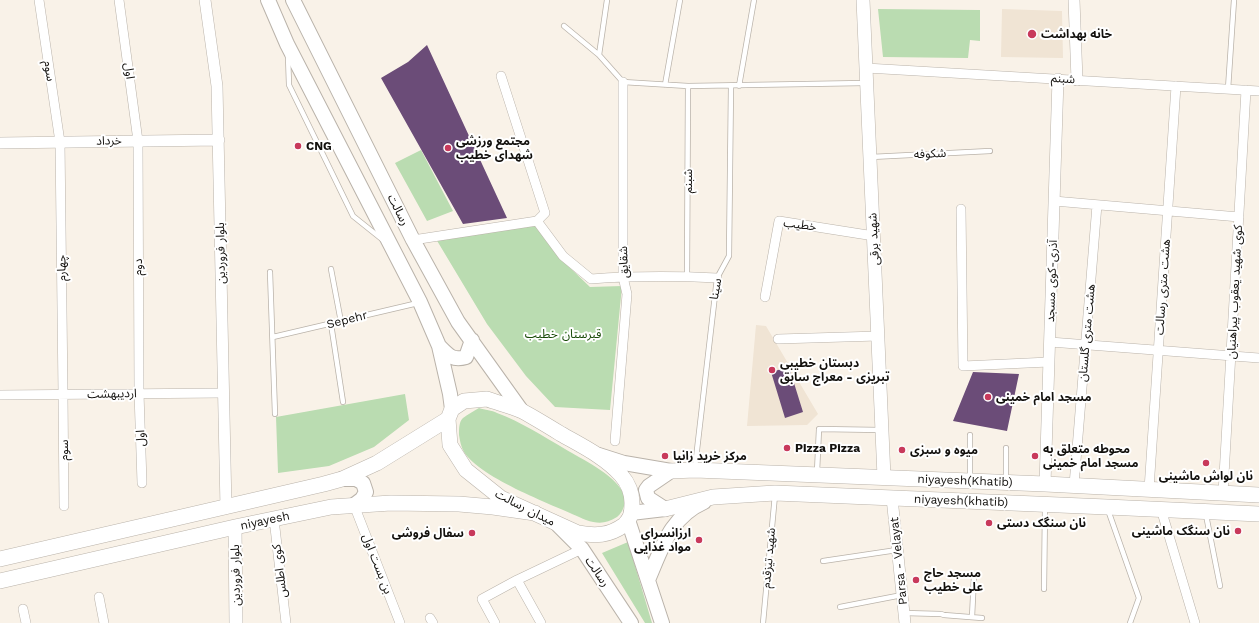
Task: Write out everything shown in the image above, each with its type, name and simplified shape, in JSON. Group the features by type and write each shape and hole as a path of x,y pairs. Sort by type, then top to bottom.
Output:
{"highway":[{"path":"450,414 464,401 487,399 521,410 598,455 621,475 628,486 632,497 630,516"},
{"name":"niyayesh","path":"0,559 226,508 342,479 377,463 450,414"},
{"name":"میدان رسالت","path":"450,414 450,445 466,470 501,498 558,525 591,535 603,535 611,532 620,527 630,516"},
{"name":"niyayesh(Khatib)","path":"671,471 695,470 817,474 1074,485 1259,495"},
{"name":"niyayesh(khatib)","path":"665,509 713,497 775,493 833,494 892,498 1107,506 1259,514"},
{"name":"niyayesh","path":"0,580 331,507 391,503 459,504 535,513"}],"main road":[{"name":"رسالت","path":"268,0 287,44 420,302 439,346 450,394 450,414"},
{"name":"رسالت","path":"293,0 412,240 458,322 521,410"},
{"name":"شهید برقی","path":"863,0 884,477"},
{"path":"439,346 449,356 459,359 466,357 472,340"},
{"path":"598,455 624,463 671,471"},
{"path":"665,509 648,498 646,490 649,486 671,471"},
{"path":"342,479 356,478 363,483 366,492 362,499 354,505"},
{"path":"648,580 667,537 680,518 696,505 713,497"},
{"path":"662,623 630,516 665,509"},
{"name":"رسالت","path":"558,525 582,549 631,623"},
{"name":"بلوار فروردین","path":"236,527 236,623"}],"street":[{"name":"سوم","path":"39,0 60,142"},
{"name":"اول","path":"120,0 138,141"},
{"name":"بلوار فروردین","path":"205,0 217,86 226,508"},
{"path":"1074,0 1077,80"},
{"name":"شبنم","path":"866,68 1259,90"},
{"path":"412,240 537,221 545,213 501,76"},
{"name":"آذری-کوی مسجد","path":"1045,484 1058,79"},
{"name":"شقایق","path":"615,441 627,294 623,277 623,82"},
{"name":"هشت متری رسالت","path":"1149,489 1176,86"},
{"name":"کوی شهید یعقوب پیراهنیان","path":"1223,493 1246,90"},
{"name":"خرداد","path":"0,143 218,140"},
{"name":"دوم","path":"138,141 139,393"},
{"name":"چهارم","path":"60,142 64,394"},
{"path":"1054,201 1239,217"},
{"name":"هشت متری گلستان","path":"1074,485 1098,205"},
{"path":"961,209 963,366 1049,362"},
{"path":"537,221 563,256 591,279 687,276 717,278"},
{"name":"خطیب","path":"765,297 779,221 874,236"},
{"path":"778,339 878,336"},
{"path":"1050,342 1259,358"},
{"name":"اردیبهشت","path":"0,395 223,392"},
{"name":"اول","path":"139,393 142,483"},
{"name":"سوم","path":"64,394 64,506"},
{"name":"Parsa - Velayat","path":"892,498 904,618"},
{"name":"بن بست اول","path":"354,505 400,623"},
{"path":"1160,509 1195,623"},
{"name":"کوی اطلس","path":"274,519 286,623"},
{"path":"495,623 482,599 517,580 582,549"},
{"path":"517,580 541,623"},
{"path":"99,597 104,623"},
{"path":"23,609 26,623"}],"lane":[{"path":"599,56 607,0"},
{"path":"665,85 680,0"},
{"path":"739,86 754,0"},
{"path":"1228,89 1234,0"},
{"path":"564,26 599,56 623,82 688,86 867,83"},
{"path":"287,44 289,85 353,216 392,247"},
{"name":"شبنم","path":"687,276 688,86"},
{"name":"سینا","path":"695,470 717,278 729,256 731,86"},
{"name":"شکوفه","path":"870,157 990,151"},
{"path":"331,269 341,322"},
{"path":"270,272 275,414"},
{"name":"Sepehr","path":"273,337 420,302"},
{"path":"331,324 343,402"},
{"path":"817,474 819,429 882,430"},
{"path":"970,435 970,481"},
{"path":"1006,448 1006,483"},
{"name":"شهید تیزقدم","path":"764,623 775,493"},
{"path":"1044,589 1045,504"},
{"path":"1107,506 1139,598 1130,623"},
{"path":"1205,512 1220,586"},
{"path":"823,561 897,550"},
{"path":"972,617 974,576"},
{"path":"840,606 902,595"},
{"path":"904,618 941,614 982,618"}],"shaded area":[{"name":"خانه بهداشت","path":"1002,9 1062,11 1063,58 1001,57"},
{"name":"دبستان خطیبی تبریزی - معراج سابق","path":"756,325 766,326 818,414 807,425 747,426"}],"green space":[{"path":"878,9 980,10 980,41 970,40 968,58 883,57"},
{"path":"421,150 453,211 427,221 395,163"},
{"name":"قبرستان خطیب","path":"535,226 561,259 590,287 622,286 610,410 555,407 526,376 487,324 436,239"},
{"path":"405,394 409,420 374,447 329,466 278,473 276,417"},
{"path":"479,408 495,412 523,425 605,473 618,485 624,495 625,502 619,515 606,522 598,523 586,520 520,491 486,472 473,462 464,452 459,435 460,425 463,418"},
{"path":"628,542 652,623 645,623 602,553"}],"building":[{"name":"مجتمع ورزشی شهدای خطیب","path":"427,45 507,218 463,224 381,78 408,62"},
{"path":"789,367 803,412 785,418 771,372"},
{"name":"مسجد امام خمینی","path":"973,372 1019,374 1007,431 953,421"}],"place":[{"name":"خانه بهداشت","path":"1032,34"},
{"name":"CNG","path":"298,146"},
{"name":"مجتمع ورزشی شهدای خطیب","path":"448,148"},
{"name":"دبستان خطیبی تبریزی - معراج سابق","path":"772,370"},
{"name":"مسجد امام خمینی","path":"988,397"},
{"name":"Pizza Pizza","path":"787,448"},
{"name":"میوه و سبزی","path":"902,450"},
{"name":"مرکز خرید زانیا","path":"665,456"},
{"name":"محوطه متعلق به مسجد امام خمینی","path":"1035,456"},
{"name":"نان لواش ماشینی","path":"1206,463"},
{"name":"نان سنگک دستی","path":"989,523"},
{"name":"نان سنگک ماشینی","path":"1238,531"},
{"name":"سفال فروشی","path":"472,533"},
{"name":"ارزانسرای مواد غذایی","path":"699,540"},
{"name":"مسجد حاج علی خطیب","path":"916,580"}]}
